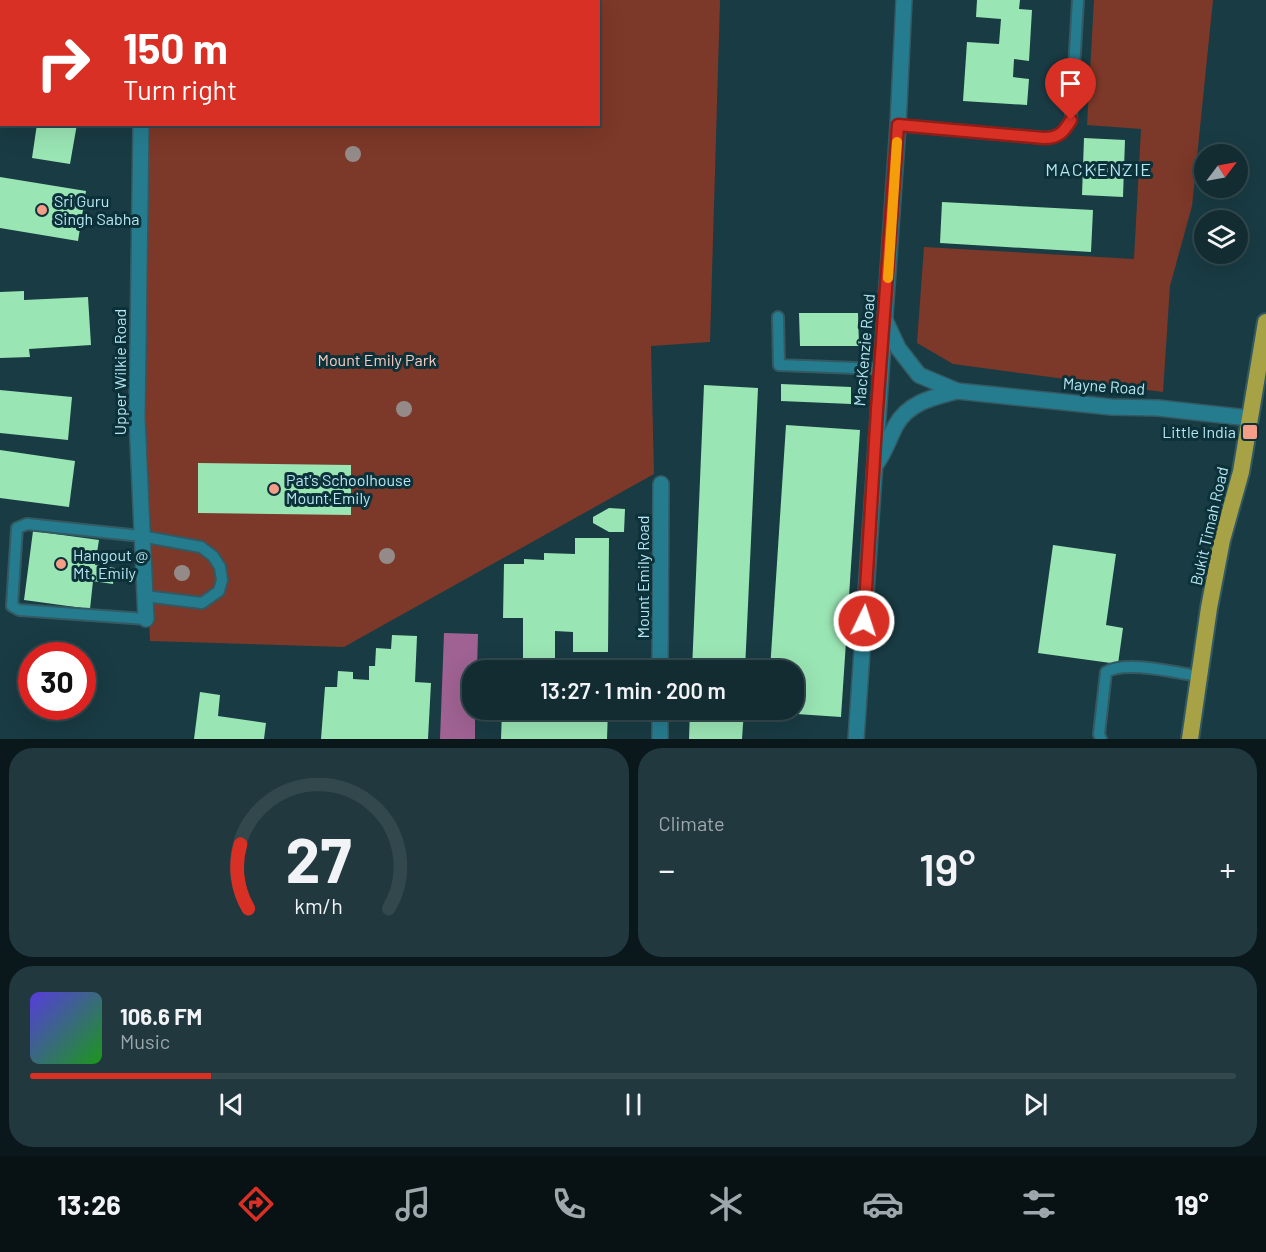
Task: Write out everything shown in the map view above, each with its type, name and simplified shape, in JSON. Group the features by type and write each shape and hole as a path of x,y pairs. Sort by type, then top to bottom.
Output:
{"highway":[{"name":"Bukit Timah Road","path":"1190,739 1222,540 1241,472 1266,322"}],"street":[{"name":"MacKenzie Road","path":"856,739 898,125 904,0"},
{"name":"Upper Wilkie Road","path":"141,126 137,418 146,619"},
{"name":"Mayne Road","path":"885,320 898,348 919,375 957,391 1249,418"},
{"name":"Mayne Road","path":"874,466 898,422 915,405 930,398 957,391"},
{"name":"Mount Emily Road","path":"660,660 661,484"},
{"path":"660,720 660,739"}],"lane":[{"path":"898,125 1055,138 1065,131 1071,120 1078,0"},
{"path":"778,317 779,365 881,369"},
{"path":"144,596 202,603 219,591 222,580 220,567 213,556 201,547 141,536 27,524 17,528 12,606 19,610 146,619"},
{"path":"1101,739 1099,734 1104,680 1106,672 1112,668 1144,668 1199,676"}],"green space":[{"name":"Mount Emily Park","path":"600,0 720,0 710,342 651,346 654,474 344,647 150,641 141,450 145,126 600,126"},
{"path":"1094,0 1213,0 1198,144 1194,144 1192,206 1170,286 1163,392 953,364 917,343 924,247 1134,259 1141,129 1087,125"}],"shaded area":[{"path":"444,633 478,634 477,660 462,660 462,720 475,720 475,739 440,739"}],"building":[{"path":"977,0 1020,0 1019,9 1032,10 1029,61 1014,59 1013,77 1029,79 1027,105 963,101 967,42 999,44 1001,19 976,17"},
{"path":"37,126 77,126 70,164 32,158"},
{"path":"1084,138 1125,140 1123,197 1082,195"},
{"name":"Sri Guru Singh Sabha","path":"0,177 86,191 78,241 0,228"},
{"path":"942,202 1093,210 1091,252 940,243"},
{"path":"24,291 24,300 88,297 91,345 29,349 30,357 0,358 0,292"},
{"path":"799,313 858,313 859,346 800,346"},
{"path":"781,384 851,387 851,404 781,401"},
{"path":"704,385 758,388 745,660 692,660"},
{"path":"0,390 72,397 68,440 0,433"},
{"path":"786,425 860,430 841,717 804,714 804,660 771,660"},
{"path":"0,450 75,461 69,507 0,498"},
{"name":"Pat's Schoolhouse Mount Emily","path":"198,463 351,465 351,515 198,513"},
{"path":"609,508 625,509 624,532 609,532 593,523 593,517"},
{"path":"33,531 99,540 95,565 115,568 113,584 93,581 90,609 24,600"},
{"path":"575,538 609,538 608,652 573,652 573,632 555,631 555,660 523,660 523,618 503,618 504,564 524,564 524,559 544,560 544,553 575,554"},
{"path":"1053,545 1116,554 1106,625 1123,628 1118,664 1038,653"},
{"path":"392,635 417,636 415,682 431,683 428,739 321,739 325,687 337,687 338,671 353,672 353,679 369,680 369,666 375,666 376,648 391,649"},
{"path":"200,692 220,695 218,716 266,723 264,739 194,739"},
{"path":"502,720 608,720 607,739 501,739"},
{"path":"690,720 743,720 742,739 689,739"}],"slow traffic":[{"path":"888,278 897,142"}],"place":[{"name":"Sri Guru Singh Sabha","path":"42,210"},
{"name":"Little India","path":"1250,432"},
{"name":"Pat's Schoolhouse Mount Emily","path":"274,489"},
{"name":"Hangout @ Mt. Emily","path":"61,564"}],"district":[{"name":"MACKENZIE","path":"1099,170"}],"route":[{"path":"864,621 898,125 1055,138 1065,131 1071,120"}]}
